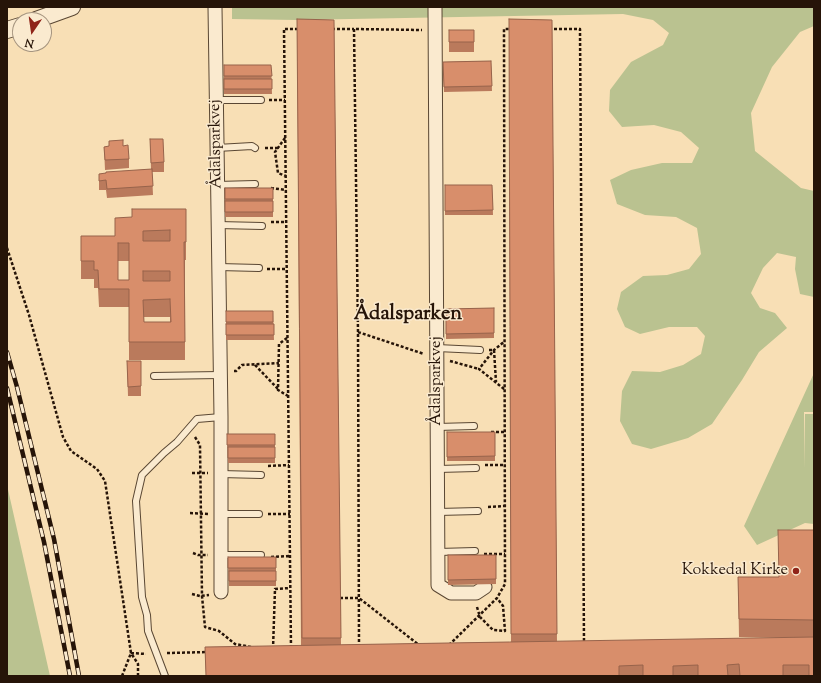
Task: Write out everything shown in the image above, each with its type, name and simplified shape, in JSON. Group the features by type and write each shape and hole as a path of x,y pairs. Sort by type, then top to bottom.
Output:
{"street":[{"path":"52,14 72,7"},
{"name":"Ådalsparkvej","path":"215,7 221,417 221,592"},
{"name":"Ådalsparkvej","path":"436,7 438,585 451,593 476,593 485,587"}],"lane":[{"path":"216,100 261,100"},
{"path":"217,148 252,146 255,148"},
{"path":"217,185 255,184"},
{"path":"218,225 262,226"},
{"path":"219,267 259,268"},
{"path":"437,353 480,350"},
{"path":"154,376 220,373"},
{"path":"165,676 148,631 147,615 142,596 136,501 142,475 177,442 197,419 221,417"},
{"path":"437,427 474,426"},
{"path":"438,469 476,468"},
{"path":"221,474 261,475"},
{"path":"438,512 478,511"},
{"path":"221,514 259,514"},
{"path":"438,552 475,551"},
{"path":"221,555 261,555"}],"path":[{"path":"291,650 284,29 308,29"},
{"path":"331,29 354,29"},
{"path":"261,100 285,100"},
{"path":"285,137 276,152 278,173 286,176"},
{"path":"255,184 264,188 286,190"},
{"path":"7,248 63,437 71,451 97,469 105,481 131,653 138,664 138,676"},
{"path":"259,268 287,269"},
{"path":"358,332 437,353 479,369 505,389"},
{"path":"278,390 279,344 288,338"},
{"path":"479,369 494,350 505,341"},
{"path":"480,350 494,350"},
{"path":"494,350 496,382"},
{"path":"220,373 236,372 242,365 279,363"},
{"path":"254,365 278,390 288,396"},
{"path":"474,426 481,432 505,432"},
{"path":"261,475 266,466 289,465"},
{"path":"476,468 486,465 505,465"},
{"path":"478,511 482,507 505,506"},
{"path":"259,514 290,514"},
{"path":"475,551 485,555 505,554"},
{"path":"261,555 268,557 290,556"},
{"path":"472,593 480,617 493,630 505,631 503,606 485,587"},
{"path":"273,651 275,589 290,588"},
{"path":"340,598 359,598 424,649"},
{"path":"131,653 210,652"},
{"path":"122,676 131,653"}],"green space":[{"path":"232,7 814,7 814,26 800,32 772,67 751,113 755,151 801,188 814,191 814,297 800,294 795,269 796,257 777,253 763,268 751,293 760,308 775,313 787,328 759,352 712,424 688,438 651,449 632,444 620,421 622,391 632,371 660,372 683,365 701,354 705,336 697,327 669,327 640,334 625,327 617,309 621,292 643,276 667,275 689,269 701,254 697,228 676,217 645,215 617,204 610,180 631,170 662,163 692,163 699,148 681,132 654,125 622,127 609,111 610,90 631,62 663,45 669,33 653,20 623,14 296,20 232,19"},
{"path":"814,373 814,412 804,412 805,469 805,414 814,414 814,524 805,523 757,545 744,526"},
{"path":"7,485 50,676 7,676"}],"building":[{"path":"297,19 334,20 341,638 302,638"},
{"path":"509,19 552,20 557,634 511,634"},
{"path":"449,30 474,30 474,42 449,42"},
{"path":"491,61 492,86 444,87 443,62"},
{"path":"224,65 271,65 272,76 224,76"},
{"path":"224,79 272,79 272,89 224,89"},
{"path":"150,139 163,139 164,162 151,163"},
{"path":"123,140 123,146 128,145 129,159 105,160 104,147 109,146 109,141"},
{"path":"152,169 153,186 107,189 106,180 99,181 99,174 106,172"},
{"path":"445,185 492,185 493,210 445,211"},
{"path":"225,188 273,188 273,199 225,199"},
{"path":"225,201 273,201 273,212 225,212"},
{"path":"132,209 186,209 186,242 184,242 185,342 129,342 129,289 99,289 98,270 94,270 94,261 81,261 81,236 115,236 115,218 132,217","holes":["170,230 170,241 143,241 143,231","118,243 129,243 129,280 118,280","143,271 170,271 170,281 143,281","170,299 171,322 144,322 143,300"]},
{"path":"494,308 494,333 446,334 446,309"},
{"path":"226,311 273,311 273,322 226,322"},
{"path":"226,324 274,324 274,335 226,335"},
{"path":"127,361 141,361 141,386 128,387"},
{"path":"447,432 495,432 495,456 447,457"},
{"path":"227,434 275,434 275,445 227,445"},
{"path":"228,447 275,447 275,458 228,458"},
{"name":"Kokkedal Kirke","path":"778,530 814,530 814,620 739,619 738,577 779,577"},
{"path":"448,555 496,555 496,579 448,580"},
{"path":"228,557 276,557 276,568 228,568"},
{"path":"229,571 276,571 276,581 229,581"},
{"path":"814,637 814,676 809,676 809,665 783,665 783,676 740,676 739,664 727,665 728,676 698,676 698,665 673,666 673,676 643,676 643,665 619,666 619,676 206,676 205,647"}],"railway":[{"path":"7,352 54,539 79,676"},
{"path":"7,388 44,542 70,676"}],"place":[{"name":"Kokkedal Kirke","path":"796,571"}],"district":[{"name":"Ådalsparken","path":"408,316"}]}
